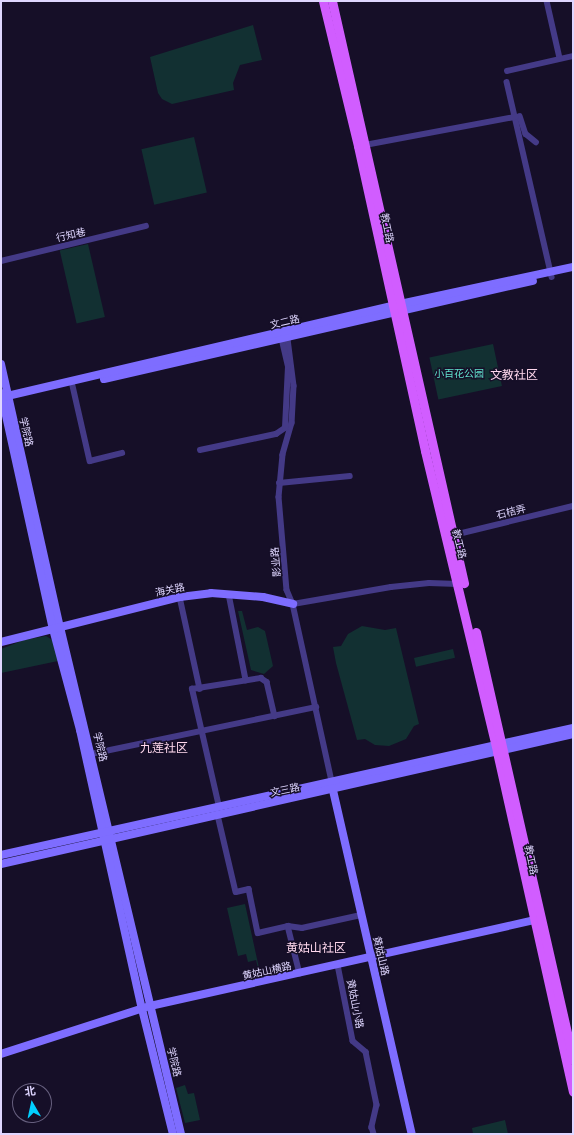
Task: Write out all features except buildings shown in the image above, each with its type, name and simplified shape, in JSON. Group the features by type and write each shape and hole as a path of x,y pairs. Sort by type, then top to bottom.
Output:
{"main road":[{"name":"教工路","path":"323,1 454,535 573,1092"},
{"name":"教工路","path":"332,1 365,145 425,451 499,747"},
{"name":"文二路","path":"4,398 398,310 552,274 573,267"},
{"name":"文二路","path":"552,274 573,272"},
{"name":"文二路","path":"4,398 73,386 285,340 398,310"},
{"name":"学院路","path":"1,364 4,398 56,628 146,1008 173,1134"},
{"name":"海关路","path":"1,642 180,597 211,593 229,594 293,604"},
{"name":"学院路","path":"56,628 91,754 106,835"},
{"name":"文三路","path":"1,864 106,835 217,809 332,786 573,728"},
{"name":"文三路","path":"499,747 573,734"},
{"name":"黄姑山路","path":"332,786 412,1134"},
{"name":"文三路","path":"1,855 106,835"},
{"name":"教工路","path":"537,920 573,1060"},
{"name":"黄姑山横路","path":"1,1054 146,1008 537,920"},
{"name":"学院路","path":"146,1008 181,1134"}],"street":[{"path":"547,1 560,58"},
{"path":"506,71 573,56"},
{"path":"507,82 518,116 552,274"},
{"path":"365,145 518,116"},
{"path":"518,116 526,134 536,142"},
{"name":"行知巷","path":"1,261 146,226"},
{"path":"200,450 276,434 285,428 288,367 285,340"},
{"name":"影业路","path":"285,340 294,386 292,423 279,483 288,590 293,604 332,786"},
{"path":"73,386 90,461 122,454"},
{"path":"279,483 350,476"},
{"name":"石桔弄","path":"454,535 573,506"},
{"path":"293,604 391,587 429,583 458,584"},
{"path":"229,594 246,680"},
{"path":"180,597 200,689"},
{"path":"275,716 267,682 261,678 200,689 192,689 236,892 249,889 258,933 288,926 302,928 361,915"},
{"path":"91,754 202,730 316,708"},
{"path":"288,926 300,974"},
{"name":"黄姑山小路","path":"338,965 353,1041 366,1052 377,1105 372,1127 374,1134"}],"green space":[{"path":"253,25 262,60 240,65 233,83 234,90 172,104 162,99 158,93 150,57"},
{"path":"194,137 207,193 154,205 141,149"},
{"path":"88,244 105,317 77,324 60,251"},
{"name":"小百花公园","path":"493,344 502,386 438,400 429,358"},
{"path":"238,611 242,611 247,630 258,627 265,631 273,666 264,674 251,670"},
{"path":"362,626 385,630 396,628 419,724 414,726 406,739 389,746 375,745 365,739 357,740 336,663 333,647 341,646 348,634"},
{"path":"46,636 54,641 58,661 1,673 1,649 24,640"},
{"path":"453,649 455,658 416,667 414,658"},
{"path":"245,904 259,972 256,960 248,962 246,954 238,956 227,908"},
{"path":"185,1085 188,1094 194,1093 200,1120 185,1123 176,1088"},
{"path":"505,1120 508,1134 473,1134 472,1128"}],"district":[{"name":"文教社区","path":"514,376"},
{"name":"九莲社区","path":"164,749"},
{"name":"黄姑山社区","path":"316,949"}]}
